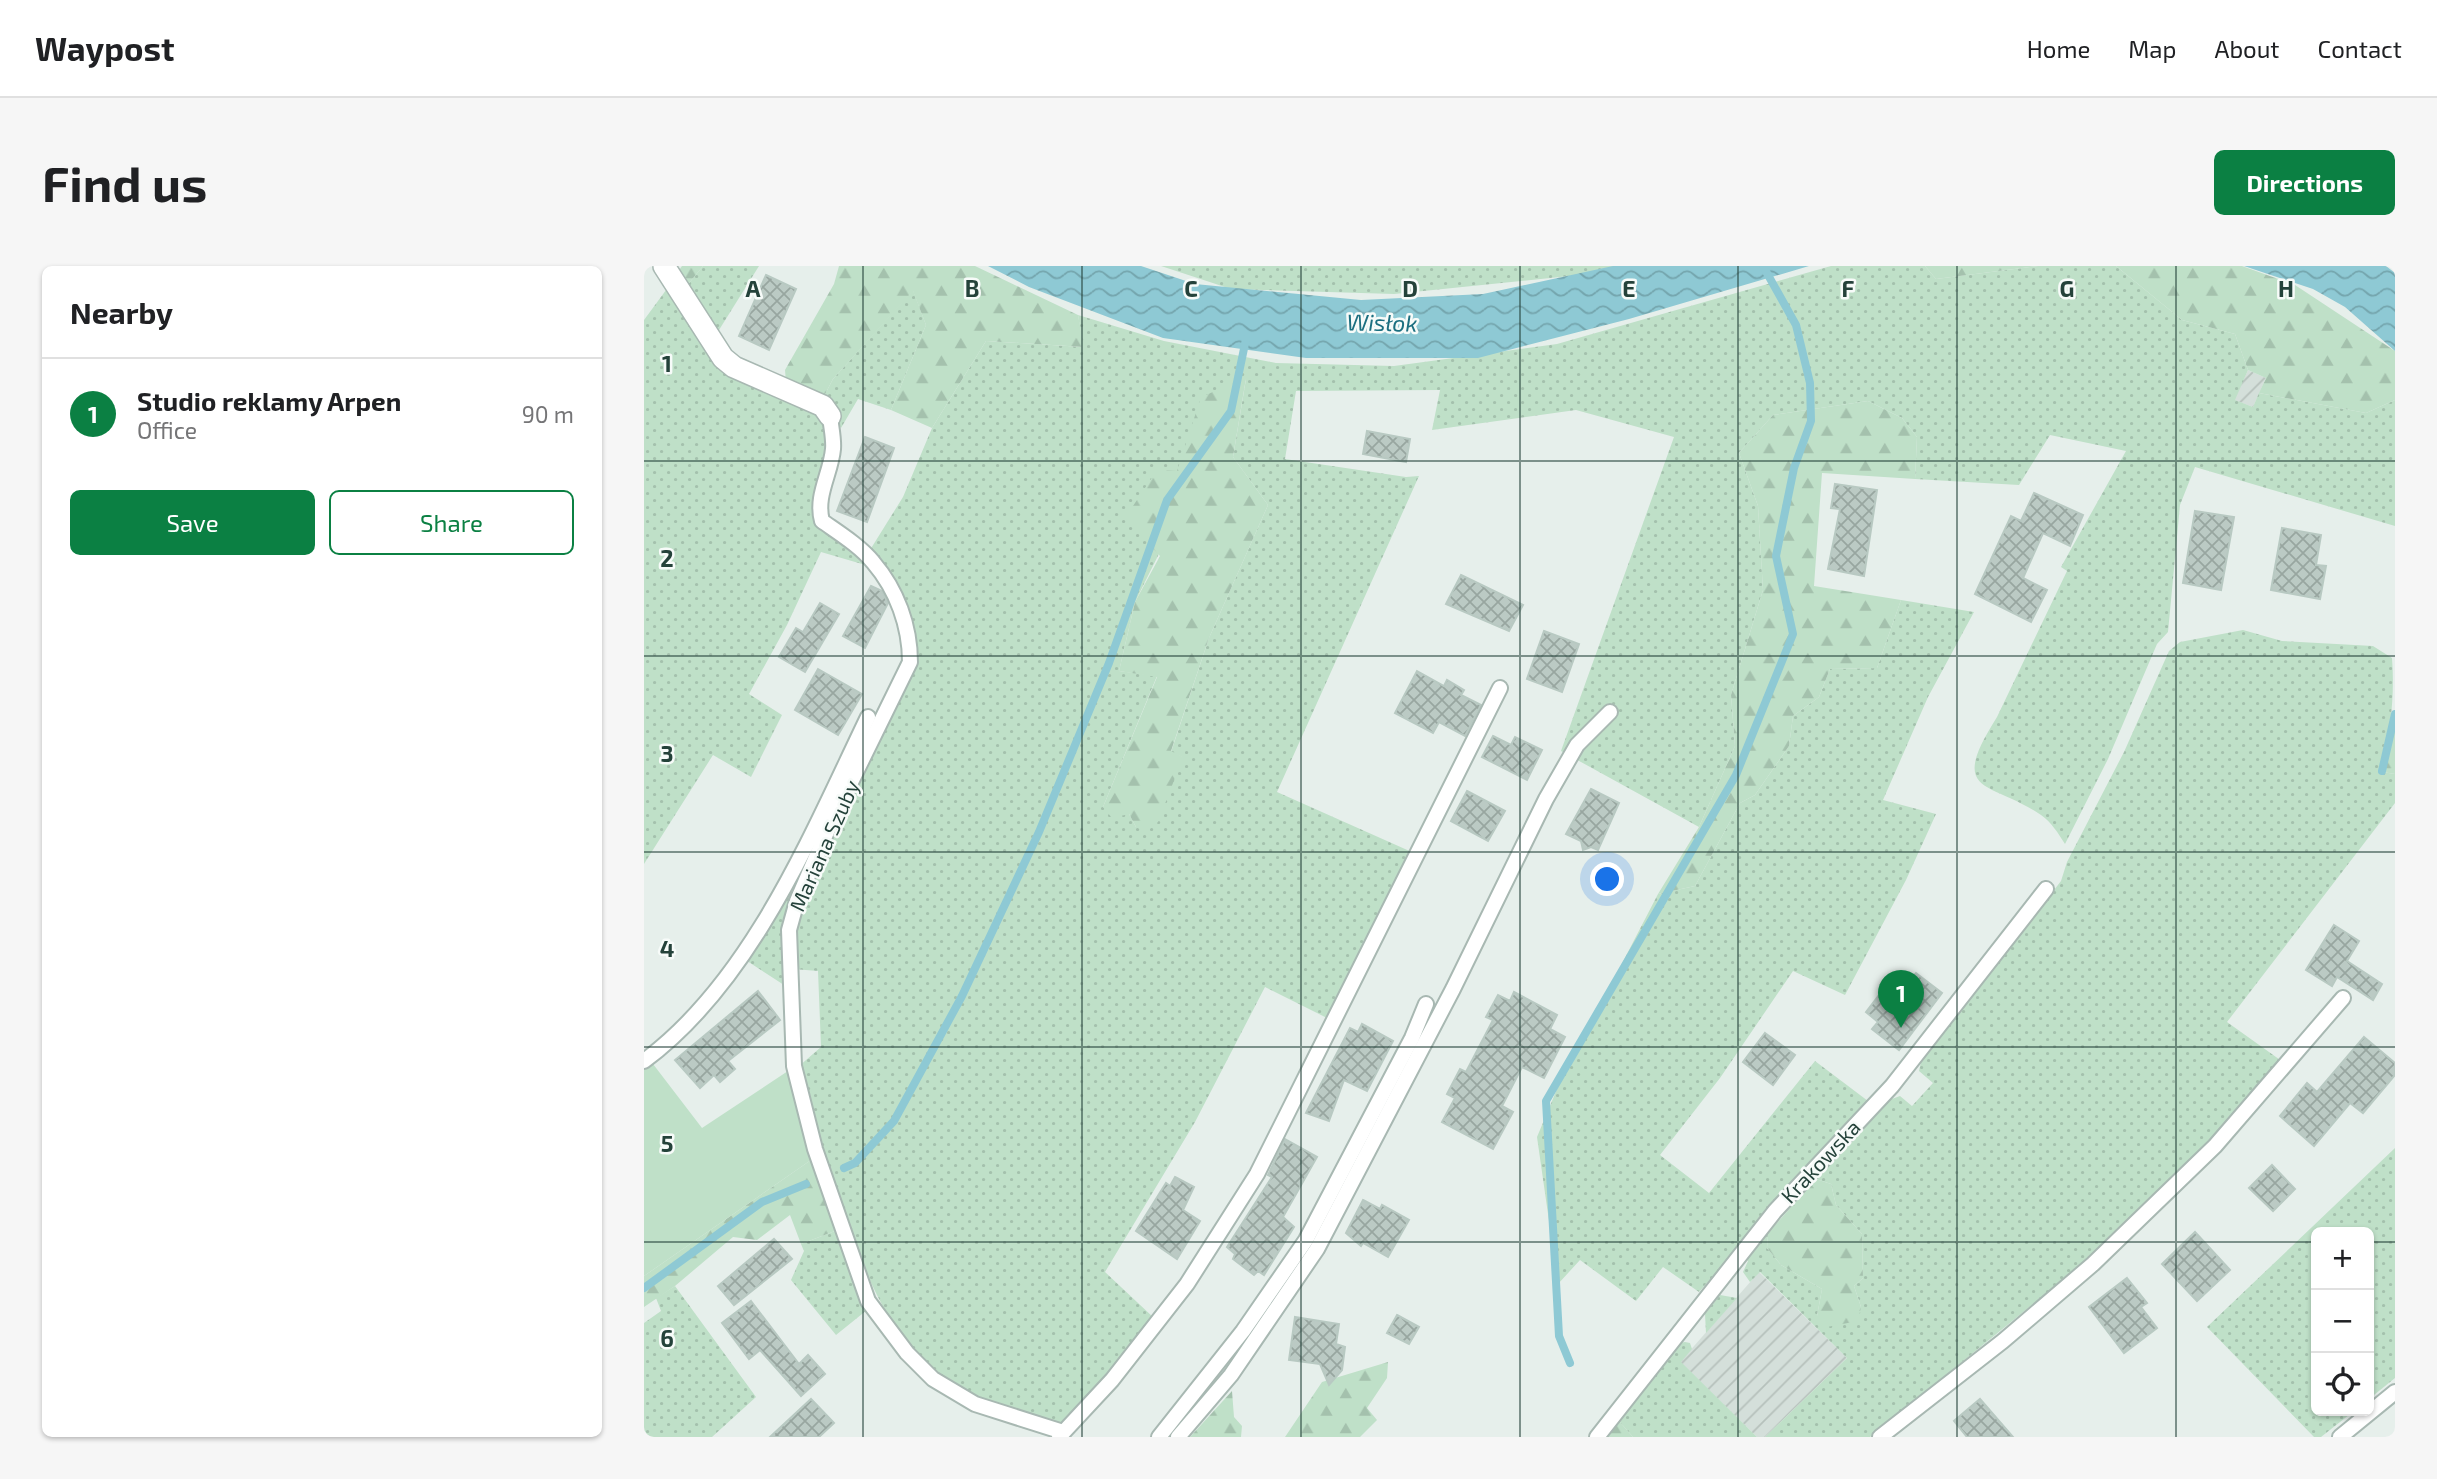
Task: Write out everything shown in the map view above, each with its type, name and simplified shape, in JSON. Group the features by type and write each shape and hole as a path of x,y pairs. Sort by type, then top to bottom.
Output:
{"street":[{"name":"Mariana Szuby","path":"664,266 723,358 734,367 823,406 830,416"}],"lane":[{"name":"Mariana Szuby","path":"830,416 833,449 822,490 822,521 873,561 892,592 910,634 910,662 829,827 797,901 789,930 794,1066 815,1149 869,1301 907,1353 933,1379 975,1404 1061,1435"},
{"path":"1061,1435 1112,1380 1187,1284 1256,1174 1318,1056 1500,688"},
{"path":"1178,1437 1231,1375 1317,1249 1453,989 1546,799 1577,745 1611,712"},
{"path":"644,1061 693,1021 746,950 807,841 868,716"},
{"name":"Krakowska","path":"1597,1437 1775,1211 1892,1086 2046,889"},
{"path":"1880,1437 2003,1341 2093,1264 2215,1146 2343,998"},
{"path":"1159,1437 1243,1331 1306,1240 1412,1038 1426,1004"},
{"path":"2340,1437 2395,1392"}],"shaded area":[{"path":"2248,370 2266,378 2253,407 2234,400"},
{"path":"1759,1272 1847,1358 1765,1437 1757,1437 1680,1362"}],"green space":[{"path":"682,266 703,266 685,288 676,274"},
{"path":"703,266 759,266 714,338 685,288"},
{"path":"839,266 975,266 1078,315 1084,347 986,341 932,428 891,410 926,325 913,291 833,379 822,400 786,382 785,370 834,284"},
{"path":"1161,266 1631,266 1608,272 1394,294 1231,289"},
{"path":"1831,266 1925,266 1936,279 2038,266 2116,266 2182,320 2235,334 2248,370 2235,400 2253,407 2259,393 2366,413 2395,400 2395,526 2195,467 2180,505 2168,632 2157,644 2108,759 2065,844 2041,815 1981,782 1975,773 1975,761 2067,571 2061,567 2126,451 2050,435 2019,485 1915,479 1917,437 1902,418 1868,401 1773,415 1739,453 1758,506 1763,590 1731,695 1735,746 1699,827 1561,751 1674,437 1576,410 1432,430 1440,390 1296,391 1285,459 1406,477 1419,476 1277,792 1414,853 1329,1019 1265,987 1195,1122 1105,1272 1154,1318 1062,1427 987,1401 944,1379 916,1355 892,1322 870,1282 836,1191 798,1067 821,1047 818,971 793,969 792,934 800,902 913,669 916,637 909,619 870,550 903,497 932,428 986,341 1083,347 1078,315 1164,341 1276,363 1394,366 1557,344","holes":["1246,379 1233,457 1268,505 1209,638 1171,752 1182,757 1136,827 1129,814 1103,807 1157,676 1119,671 1135,602"]},
{"path":"1925,266 2038,266 1936,279"},
{"path":"2116,266 2242,266 2295,285 2395,351 2395,400 2366,413 2259,393 2266,378 2248,370 2235,334 2182,320"},
{"path":"669,286 708,345 824,417 828,450 816,510 868,561 862,564 821,552 787,625 749,694 782,715 751,777 713,755 644,864 644,320"},
{"path":"913,290 926,325 891,410 858,399 841,428 822,400 833,379"},
{"path":"1246,378 1233,457 1268,505 1209,638 1171,751 1183,757 1158,822 1146,832 1136,827 1129,814 1112,818 1103,807 1157,677 1119,671 1135,602 1160,556 1125,518 1157,470 1177,471 1201,397"},
{"path":"1868,401 1902,418 1917,437 1915,479 1822,473 1814,586 1901,600 1877,668 1830,669 1819,697 1793,716 1789,746 1755,795 1740,803 1695,886 1658,894 1699,827 1735,746 1731,695 1763,590 1758,506 1739,453 1773,415"},
{"path":"1901,600 1974,612 1928,697 1883,800 1936,814 1906,880 1845,995 1793,971 1720,1078 1660,1155 1709,1193 1815,1061 1868,1101 1699,1292 1663,1267 1636,1301 1580,1260 1558,1284 1537,1137 1557,1089 1658,894 1695,886 1740,803 1755,795 1789,746 1793,716 1819,697 1830,669 1877,668"},
{"path":"2243,630 2282,641 2373,646 2392,658 2391,715 2382,772 2395,774 2395,803 2227,1022 2283,1062 2180,1171 2104,1246 1870,1437 1765,1437 1847,1358 1760,1272 1750,1282 1743,1272 1748,1261 1745,1258 1768,1233 1767,1248 1781,1265 1822,1289 1817,1316 1861,1307 1854,1286 1863,1278 1862,1234 1836,1205 1831,1184 1816,1179 1889,1100 1900,1096 1912,1106 1933,1083 1919,1071 1921,1062 2061,881 2067,862 2124,752 2169,651 2180,642"},
{"path":"2395,712 2395,774 2382,772"},
{"path":"854,759 786,929 784,985 744,959"},
{"path":"653,1064 702,1128 788,1071 811,1160 644,1276 644,1069"},
{"path":"2395,1148 2395,1378 2374,1395 2374,1227 2312,1227"},
{"path":"811,1160 835,1231 801,1244 790,1215 757,1240 733,1237 675,1286 644,1307 644,1276"},
{"path":"1816,1179 1831,1184 1836,1205 1862,1234 1863,1278 1854,1286 1861,1307 1858,1321 1827,1327 1817,1316 1822,1289 1781,1265 1767,1248 1768,1233"},
{"path":"2311,1228 2311,1416 2348,1416 2321,1437 2314,1437 2207,1327"},
{"path":"835,1231 867,1310 836,1335 791,1280 804,1251 801,1244"},
{"path":"675,1286 756,1397 712,1437 644,1437 644,1323 661,1311 656,1298"},
{"path":"1720,1295 1737,1298 1706,1333 1705,1314"},
{"path":"1679,1343 1690,1343 1692,1349 1681,1362 1757,1437 1633,1437 1619,1421"},
{"path":"1388,1362 1387,1378 1367,1408 1377,1420 1360,1437 1285,1437 1322,1382"},
{"path":"1232,1391 1234,1417 1242,1426 1241,1437 1190,1437"},
{"path":"1619,1421 1633,1437 1606,1437"}],"water":[{"name":"Wisłok","path":"988,266 1141,266 1195,284 1361,300 1483,294 1613,266 1809,266 1629,319 1478,358 1306,358 1163,338 1029,287"},
{"path":"2244,266 2386,266 2395,273 2395,351 2345,307 2313,289"}],"building":[{"path":"766,275 796,289 769,350 739,336"},
{"path":"1367,431 1410,439 1406,462 1363,454"},
{"path":"865,437 894,448 867,522 837,511"},
{"path":"1835,484 1877,490 1864,576 1828,569 1840,509 1831,508"},
{"path":"2034,493 2083,515 2070,546 2043,533 2023,578 2047,590 2031,622 1975,594 2011,516 2021,521"},
{"path":"2195,511 2234,517 2221,590 2183,583"},
{"path":"2282,528 2321,535 2316,565 2326,566 2320,599 2271,590"},
{"path":"1461,575 1523,605 1509,631 1446,604"},
{"path":"871,586 882,591 888,603 865,648 843,636"},
{"path":"820,603 839,614 805,672 779,657 796,628 803,632"},
{"path":"1544,631 1579,644 1562,692 1527,679"},
{"path":"818,669 862,694 838,735 795,710"},
{"path":"1417,671 1444,686 1447,680 1464,690 1461,695 1481,705 1465,736 1439,722 1433,733 1395,713"},
{"path":"1493,736 1511,745 1515,737 1542,750 1527,780 1482,757"},
{"path":"1591,789 1619,803 1598,850 1591,847 1583,850 1581,841 1566,834"},
{"path":"1467,791 1505,811 1488,841 1451,821"},
{"path":"2334,925 2359,941 2347,961 2382,984 2373,1000 2337,977 2332,986 2306,970"},
{"path":"1896,973 1908,982 1916,973 1942,993 1899,1050 1872,1029 1878,1022 1866,1012"},
{"path":"758,991 780,1020 728,1061 735,1069 720,1082 714,1075 700,1088 675,1060"},
{"path":"1514,992 1557,1015 1550,1029 1565,1037 1544,1078 1522,1067 1502,1106 1513,1112 1493,1149 1442,1122 1455,1098 1447,1094 1460,1069 1466,1072 1493,1020 1486,1017 1498,995 1510,1001"},
{"path":"1362,1024 1393,1041 1367,1091 1344,1080 1329,1121 1306,1113 1350,1028 1358,1032"},
{"path":"1765,1033 1795,1055 1773,1085 1743,1062"},
{"path":"2364,1037 2395,1063 2395,1075 2363,1113 2350,1103 2314,1146 2280,1116 2307,1083 2317,1092"},
{"path":"1285,1139 1317,1157 1283,1217 1294,1227 1264,1275 1258,1271 1254,1275 1233,1259 1235,1254 1227,1247 1272,1177 1268,1175"},
{"path":"2272,1165 2295,1189 2273,1211 2249,1188"},
{"path":"1175,1177 1194,1187 1183,1210 1200,1221 1177,1259 1136,1231 1166,1183 1170,1186"},
{"path":"1363,1200 1380,1209 1382,1205 1409,1220 1388,1257 1363,1243 1361,1246 1346,1233"},
{"path":"2195,1232 2230,1270 2197,1301 2162,1264"},
{"path":"774,1239 792,1259 734,1305 718,1286"},
{"path":"2127,1278 2147,1303 2141,1307 2157,1328 2124,1353 2089,1307"},
{"path":"751,1301 799,1364 808,1355 825,1374 801,1396 760,1350 749,1359 722,1323"},
{"path":"1397,1315 1419,1327 1409,1344 1387,1333"},
{"path":"1295,1317 1339,1324 1336,1344 1345,1347 1342,1370 1329,1385 1320,1364 1289,1360"},
{"path":"811,1399 834,1423 819,1437 770,1437"},
{"path":"1980,1399 2013,1437 1967,1437 1954,1421"}],"waterway":[{"path":"1570,1363 1559,1336 1546,1101 1736,775 1793,634 1776,556 1794,468 1811,421 1810,383 1796,325 1763,266"},
{"path":"844,1168 855,1163 894,1121 962,996 1039,832 1109,663 1167,500 1231,411 1246,339"},
{"path":"2382,771 2395,714"},
{"path":"644,1288 762,1202 806,1184"}],"place":[{"name":"Studio reklamy Arpen","path":"1901,1028"}]}
